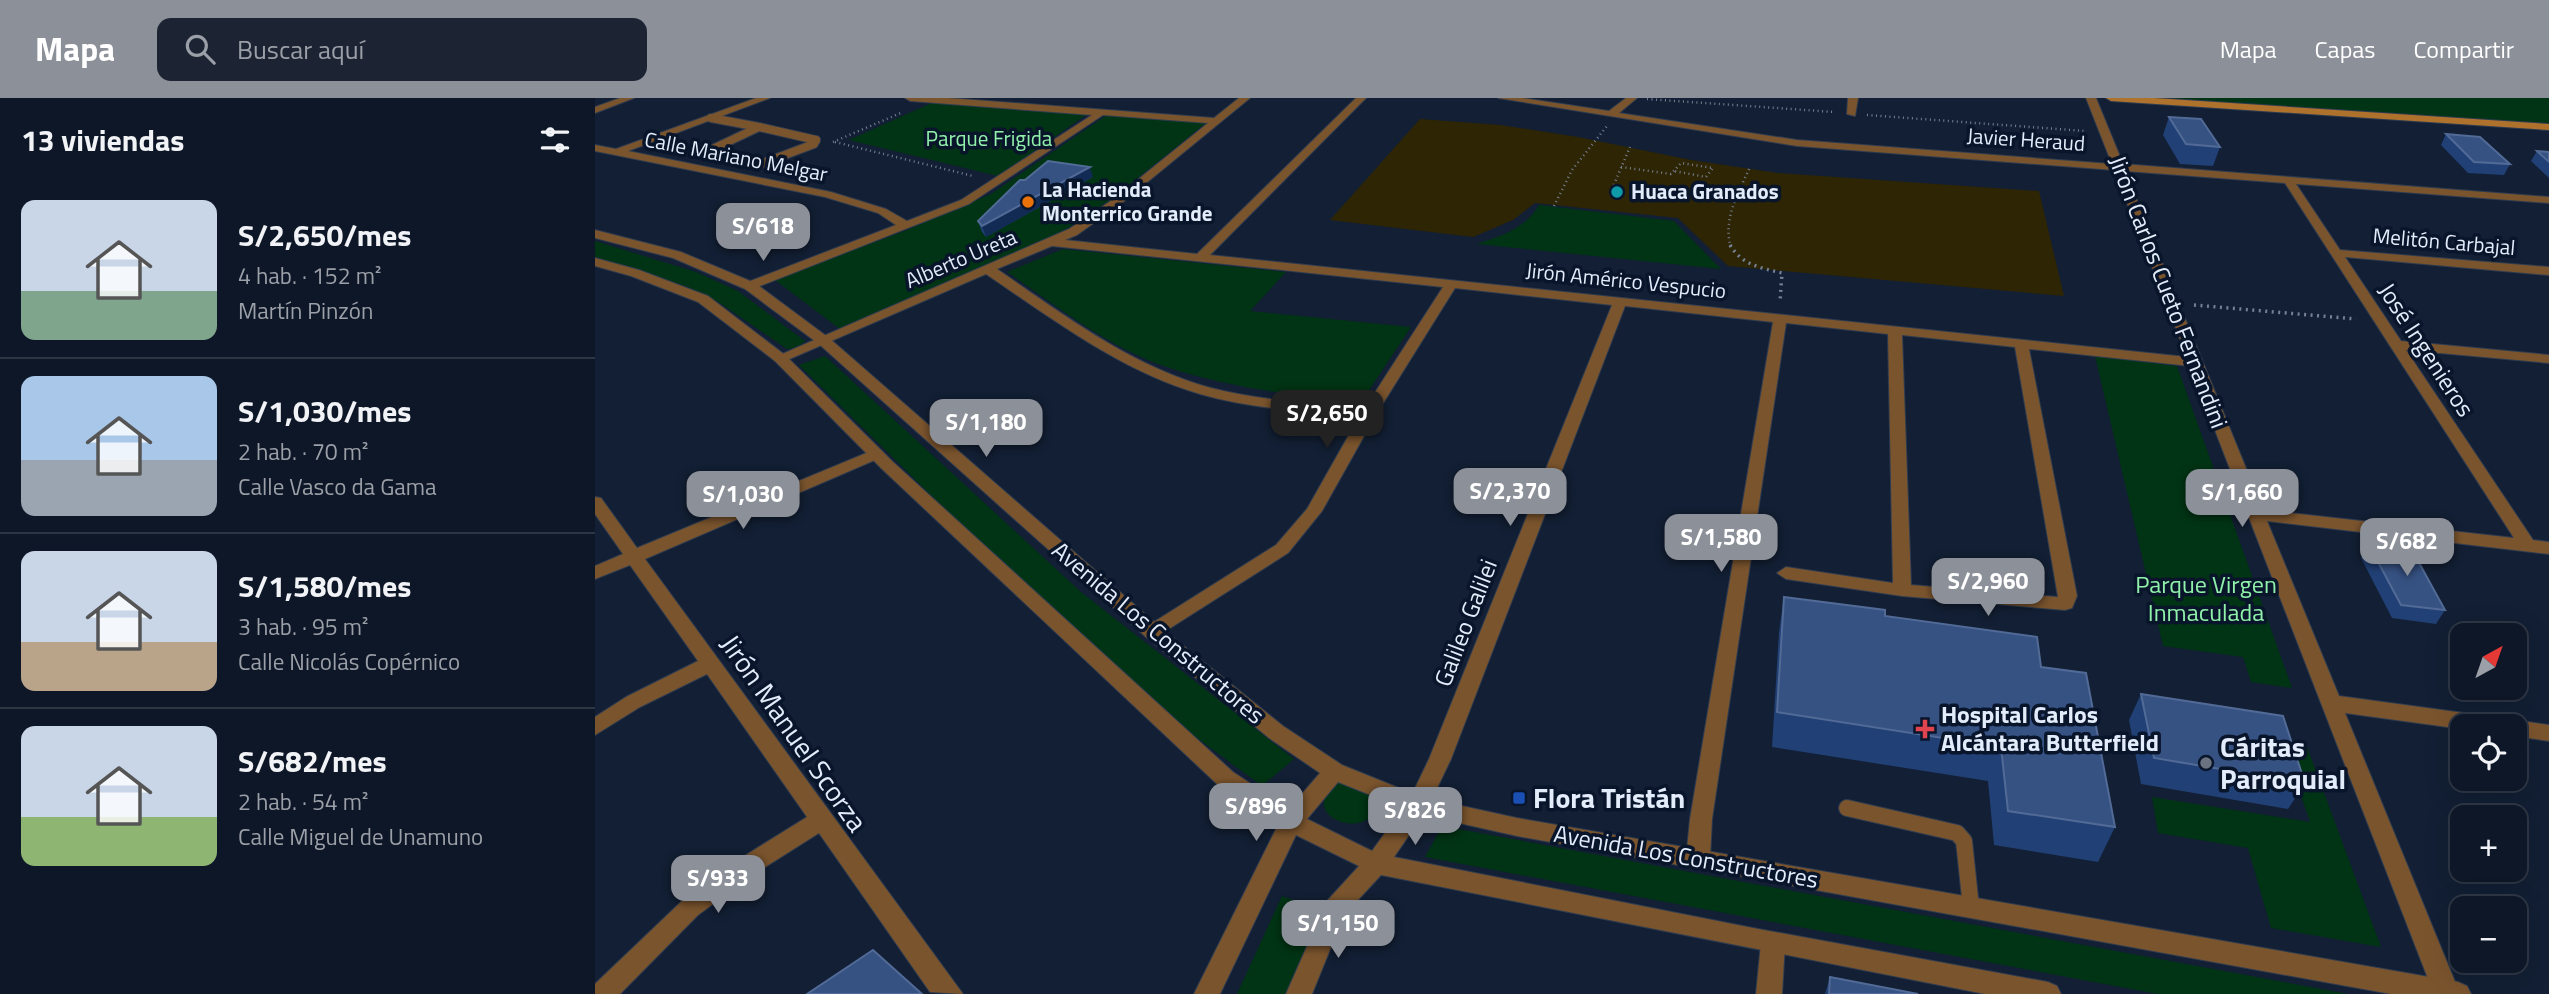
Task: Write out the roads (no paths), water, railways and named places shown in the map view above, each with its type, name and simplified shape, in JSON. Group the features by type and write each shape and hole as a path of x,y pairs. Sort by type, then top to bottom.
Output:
{"main road":[{"path":"2111,98 2549,127"}],"street":[{"path":"595,110 629,98"},
{"path":"615,153 765,98"},
{"path":"911,98 1216,121"},
{"name":"Alberto Ureta","path":"780,358 1073,232 1119,200 1245,98"},
{"path":"1200,258 1361,98"},
{"name":"Javier Heraud","path":"1503,98 1797,143 2549,200"},
{"path":"1613,113 1632,98"},
{"path":"1852,114 1853,98"},
{"name":"Jirón Carlos Cueto Fernandini","path":"2091,98 2331,704 2450,993"},
{"path":"750,286 965,202 1102,112"},
{"name":"Calle Mariano Melgar","path":"595,148 827,194 882,211 907,226"},
{"name":"José Ingenieros","path":"2288,180 2527,545"},
{"name":"Avenida Los Constructores","path":"595,234 677,255 750,286 824,341 1153,632 1276,732 1334,771 1418,805 1517,827 2450,993"},
{"name":"Jirón Américo Vespucio","path":"1052,242 2196,362"},
{"name":"Melitón Carbajal","path":"2336,253 2549,271"},
{"path":"595,262 635,272 702,299 780,358 876,454 1225,778 1291,822 1376,864 1773,943 2048,994"},
{"path":"989,270 1098,344 1161,375 1206,391 1369,414"},
{"path":"1153,632 1282,549 1314,511 1369,414 1452,284"},
{"name":"Galileo Galilei","path":"1299,994 1335,908 1376,864 1418,805 1440,759 1620,302"},
{"path":"1698,859 1701,819 1780,317"},
{"path":"1895,329 1902,590"},
{"path":"1786,573 1902,590 2065,604 2068,596 2021,342"},
{"path":"2396,345 2549,359"},
{"path":"595,573 876,454"},
{"name":"Jirón Manuel Scorza","path":"595,502 821,821 939,984 950,994"},
{"path":"2256,514 2549,548"},
{"path":"595,727 633,702 711,663"},
{"path":"2331,704 2450,719"},
{"path":"2527,730 2549,733"},
{"path":"1207,994 1291,822 1334,771"},
{"path":"603,994 690,908 746,867 821,821"},
{"path":"1769,994 1773,943"}],"lane":[{"path":"711,118 759,127 816,140 793,153 758,165 702,154 759,127"},
{"path":"1847,808 1957,833 1964,841 1971,907"}],"place":[{"name":"Huaca Granados","path":"1617,192"},
{"name":"La Hacienda Monterrico Grande","path":"1028,202"},
{"name":"Hospital Carlos Alcántara Butterfield","path":"1925,729"},
{"name":"Cáritas Parroquial","path":"2206,763"},
{"name":"Flora Tristán","path":"1519,798"}],"park label":[{"name":"Parque Frigida","path":"989,139"},
{"name":"Parque Virgen Inmaculada","path":"2206,599"}]}
